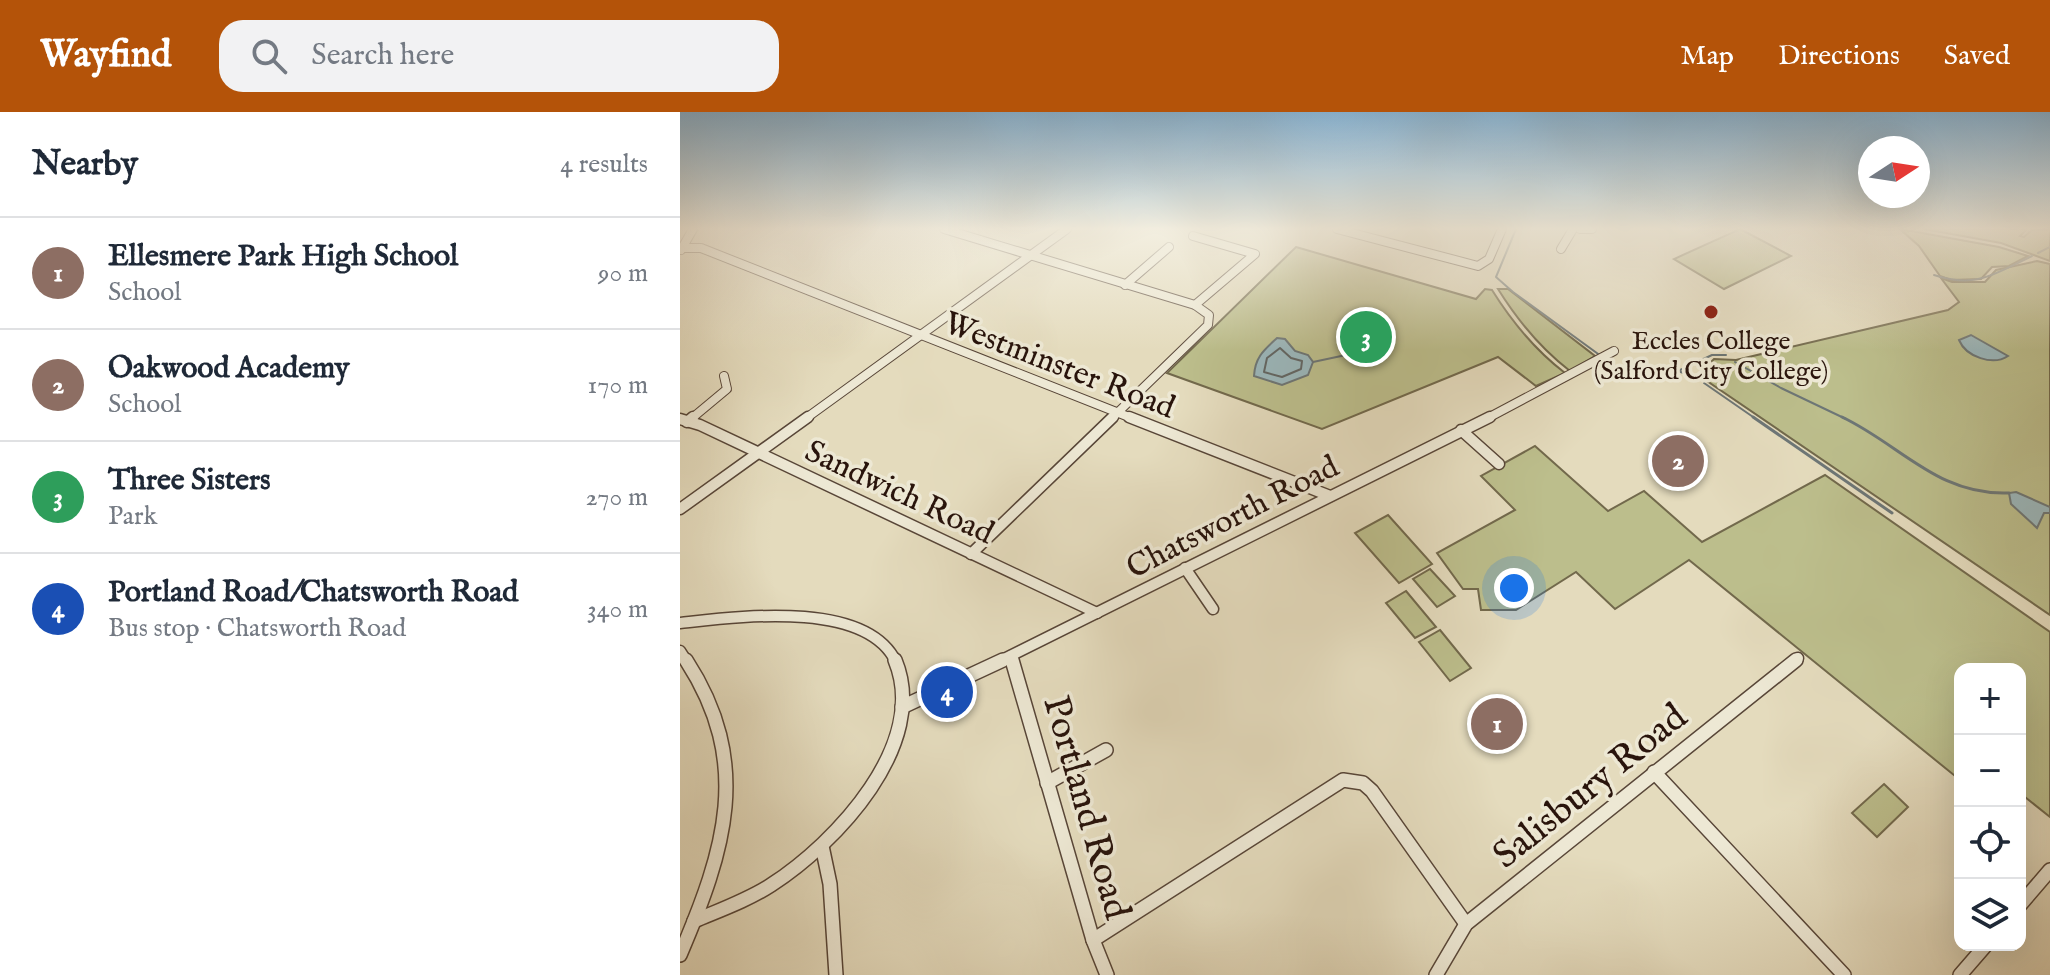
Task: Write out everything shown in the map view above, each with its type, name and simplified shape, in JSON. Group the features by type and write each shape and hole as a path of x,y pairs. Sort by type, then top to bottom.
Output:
{"street":[{"name":"Westminster Road","path":"754,269 1330,496"},
{"path":"680,509 1011,269"},
{"path":"971,554 1208,325 1209,315 1195,305 1073,269"},
{"path":"1125,285 1143,269"},
{"path":"1195,305 1237,269"},
{"name":"Chatsworth Road","path":"902,707 1011,656 1611,353"},
{"path":"684,420 727,389 724,376"},
{"name":"Sandwich Road","path":"684,420 1097,613"},
{"path":"1461,430 1499,464"},
{"path":"1185,568 1213,609"},
{"path":"680,623 777,617 850,627 876,638 892,655 900,677 902,707 883,764 851,814 822,846 773,883 694,921"},
{"path":"680,651 712,706 726,767 727,795 721,834 680,955"},
{"name":"Portland Road","path":"1011,656 1093,940 1107,975"},
{"name":"Salisbury Road","path":"1436,975 1466,924 1798,658"},
{"path":"1047,783 1106,750"},
{"path":"1654,772 1844,975"},
{"path":"1093,940 1343,780 1363,783 1372,791 1466,924"},
{"path":"822,846 830,884 836,975"},
{"path":"2026,898 2050,870"},
{"path":"1960,975 1981,951"}],"green space":[{"path":"1273,269 1373,269 1476,299 1485,289 1492,290 1525,335 1565,373 1536,386 1498,357 1322,429 1167,373"},
{"path":"1691,269 1764,269 1724,289"},
{"path":"1935,269 1990,269 1981,279 1951,280 1940,276"},
{"path":"2050,269 2050,615 1707,381 1709,364 1714,359 1736,360 1948,310 1959,302 1941,278 1952,282 1985,282 1996,270"},
{"path":"1498,289 1508,289 1595,356 1570,371 1530,333"},
{"path":"1535,446 1608,511 1644,491 1702,542 1825,475 2050,632 2050,817 2026,798 2026,663 1954,663 1954,775 1689,560 1615,609 1576,572 1516,610 1481,610 1478,589 1463,589 1437,553 1515,510 1481,476"},
{"path":"1388,515 1432,564 1399,583 1355,533"},
{"path":"1430,569 1455,596 1437,607 1413,579"},
{"path":"1406,591 1436,627 1415,638 1386,603"},
{"path":"1440,630 1471,668 1450,681 1419,642"},
{"path":"1884,784 1908,807 1877,837 1852,813"}],"water":[{"path":"1971,335 2008,356 1988,360 1974,355 1959,340"},
{"path":"1277,338 1285,339 1295,351 1308,355 1313,362 1308,375 1282,385 1254,376 1258,359"},
{"path":"2016,492 2050,507 2050,513 2044,513 2037,528 2011,504 2009,493"}],"waterway":[{"path":"1499,269 1496,277 1513,292 1627,375 1670,375 1678,371"},
{"path":"1934,275 1973,280 2005,269"},
{"path":"1313,362 1393,345"},
{"path":"1678,371 1712,355 1726,355"},
{"path":"1735,362 1844,418"},
{"path":"1678,371 1694,377"},
{"path":"1704,383 1756,419"},
{"path":"1753,417 1892,513"},
{"path":"1844,418 1941,478 1984,492 2009,493"}],"place":[{"name":"Eccles College (Salford City College)","path":"1711,312"},
{"name":"Three Sisters","path":"1366,337"},
{"name":"Oakwood Academy","path":"1678,461"},
{"name":"Portland Road/Chatsworth Road","path":"947,692"},
{"name":"Ellesmere Park High School","path":"1497,724"}]}
